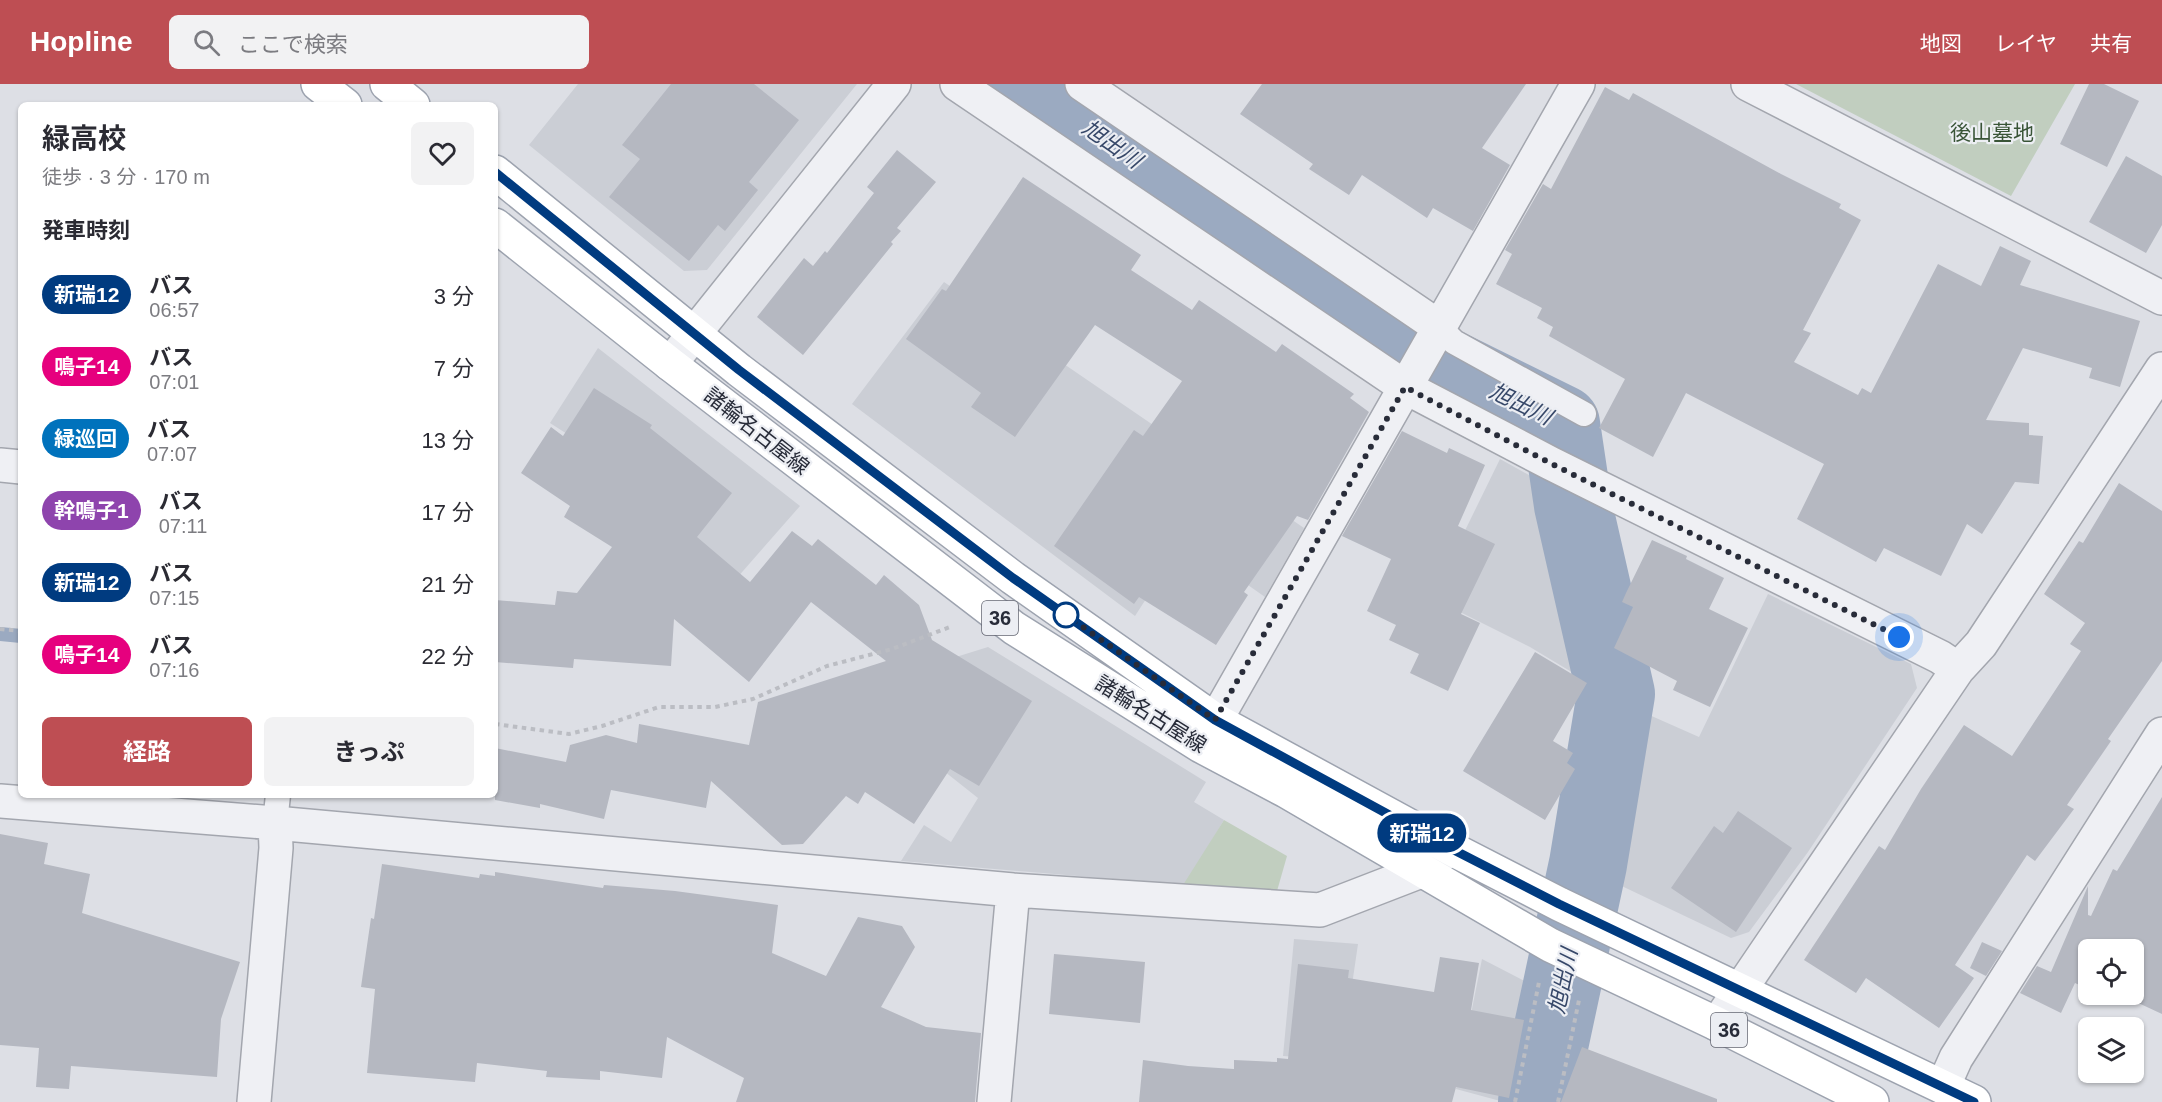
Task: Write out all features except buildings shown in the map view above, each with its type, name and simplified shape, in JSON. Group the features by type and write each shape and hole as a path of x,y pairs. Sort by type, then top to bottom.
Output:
{"main road":[{"path":"318,84 341,102"},
{"path":"387,84 409,102"},
{"name":"諸輪名古屋線","path":"498,174 739,370 1013,578 1208,733 1286,791 1550,945 1717,1024 1872,1102"},
{"name":"諸輪名古屋線","path":"498,227 670,364 1014,628 1208,733 1974,1102"}],"street":[{"path":"670,364 894,84"},
{"path":"957,84 1409,379 1550,463 1940,657 1958,669"},
{"path":"1082,84 1435,334"},
{"path":"1208,733 1578,84"},
{"path":"1748,84 2162,298"},
{"path":"1717,1024 1958,669 1981,644 2162,369"},
{"path":"0,465 18,467"},
{"path":"1943,1087 1956,1058 2162,734"},
{"path":"0,801 276,809 1012,890 1320,910 1421,871 1450,848"},
{"path":"254,1102 276,848 276,809"},
{"path":"994,1102 1012,890"}],"lane":[{"path":"1435,334 1454,342 1584,414"}],"path":[{"path":"498,724 569,734 602,726 658,707 715,707 753,699 827,666 892,649 957,624"},
{"path":"0,629 18,631"},
{"path":"1515,1102 1540,979"},
{"path":"1558,1102 1579,997"}],"shaded area":[{"path":"578,84 857,84 707,270 684,271 529,145"},
{"path":"944,282 1304,528 1265,597 1184,540 1135,616 852,404"},
{"path":"598,348 800,506 736,579 631,475 550,423"},
{"path":"1500,459 1554,489 1595,686 1530,647 1432,598"},
{"path":"1768,594 1911,664 1917,688 1808,852 1749,932 1731,938 1607,879 1638,710 1699,737"},
{"path":"988,647 1206,782 1194,802 1224,820 1185,885 901,861 924,825 951,842 978,798 844,692"},
{"path":"1294,939 1358,944 1341,1060 1283,1056"},
{"path":"1482,959 1534,986 1511,1102 1456,1089"}],"green space":[{"name":"後山墓地","path":"1796,84 2075,84 2011,196"},
{"path":"1224,820 1287,856 1277,891 1183,885"}],"waterway":[{"name":"旭出川","path":"1025,84 1401,345 1561,424 1573,505 1616,694 1588,864 1537,1102"},
{"path":"0,634 18,636"}],"bus line":[{"name":"新瑞12","path":"498,174 739,370 1013,578 1215,720 1450,848 1559,904 1974,1102"}],"route":[{"path":"1066,615 1215,720 1405,387 1550,463 1899,637"}]}
